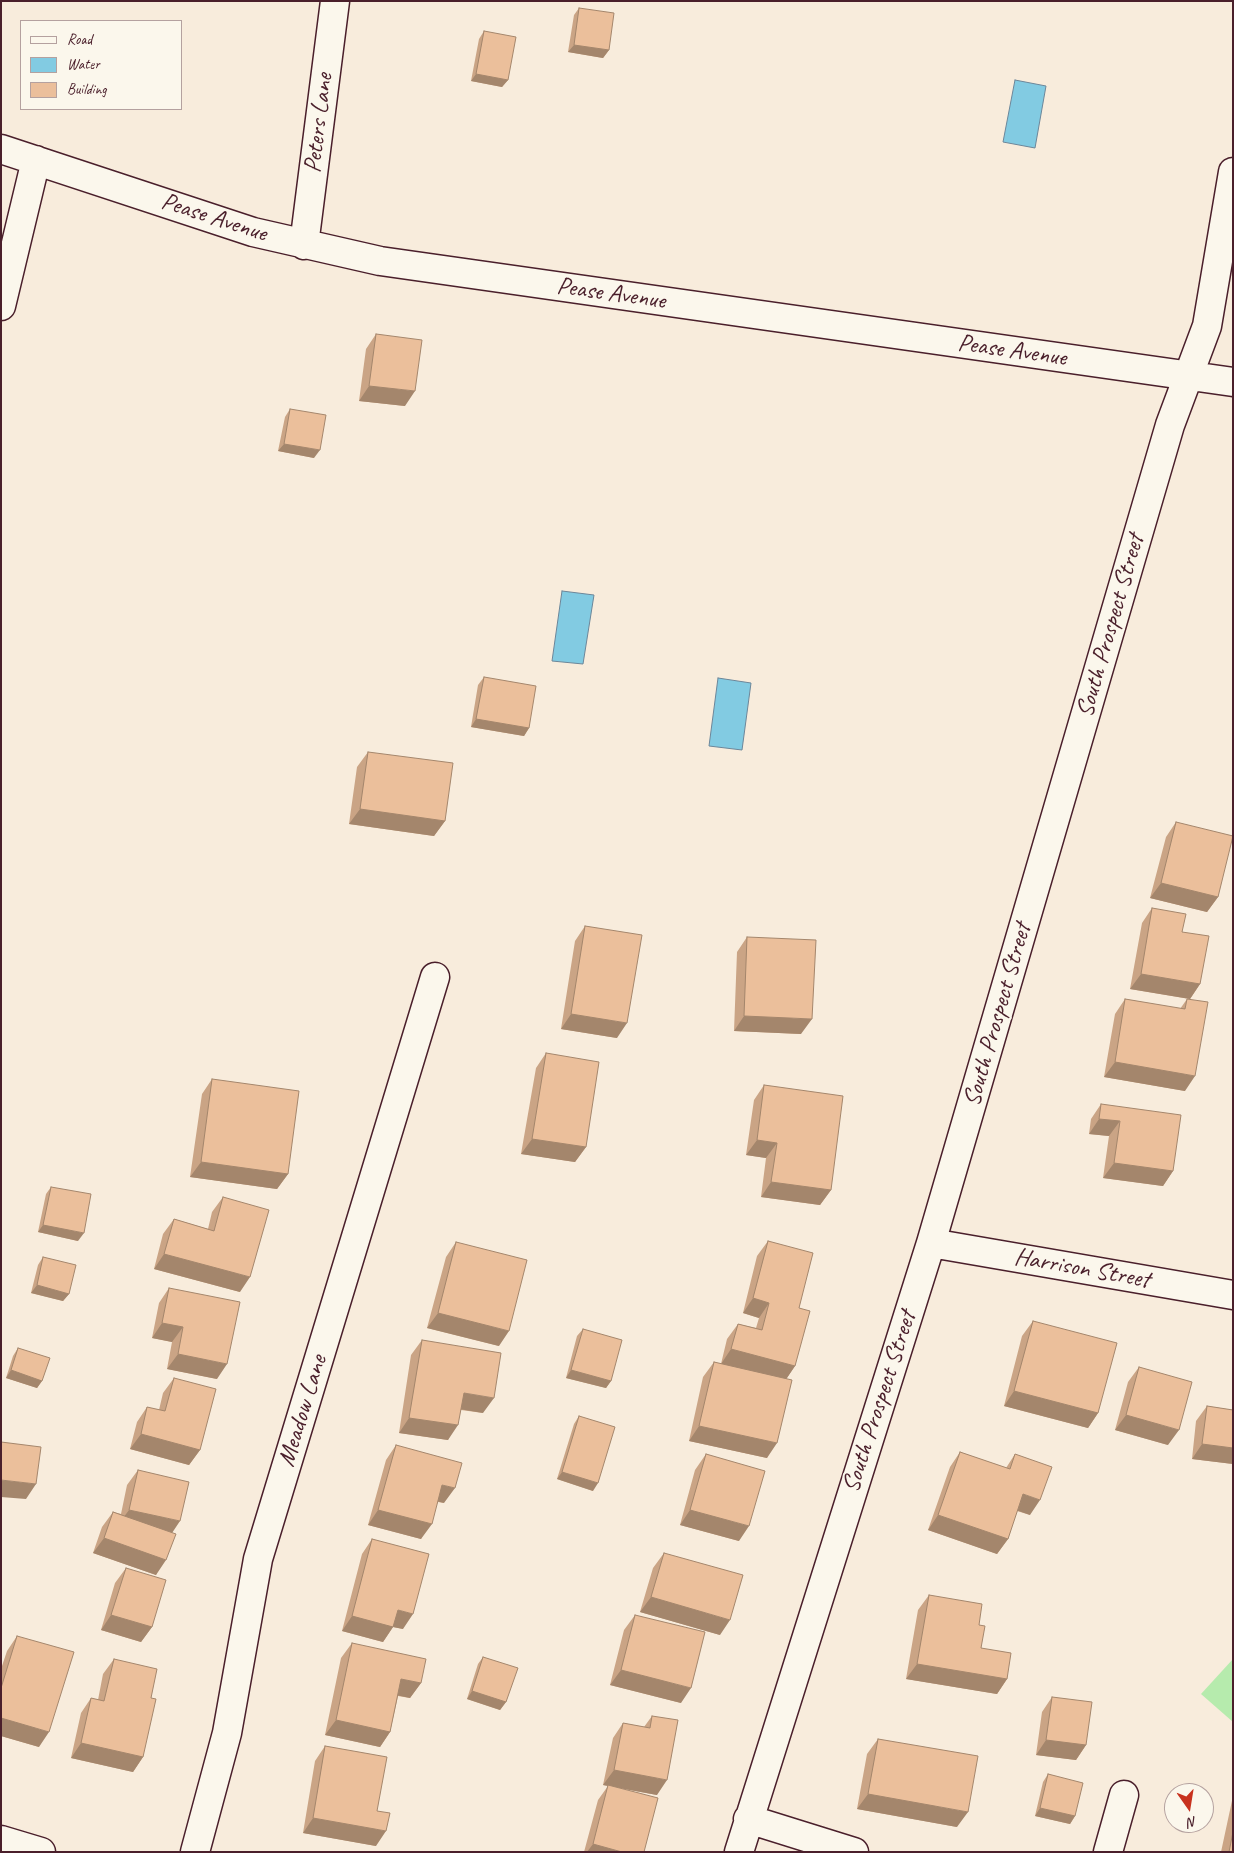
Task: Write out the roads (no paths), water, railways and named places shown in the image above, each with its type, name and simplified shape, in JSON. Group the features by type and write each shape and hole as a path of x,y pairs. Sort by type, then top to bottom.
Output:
{"street":[{"name":"Peters Lane","path":"304,245 335,1"},
{"name":"Pease Avenue","path":"1,149 253,232 304,245 390,262 1233,382"},
{"path":"1,306 36,160"},
{"name":"South Prospect Street","path":"738,1852 931,1243 1170,425 1208,326 1233,172"},
{"name":"Meadow Lane","path":"195,1852 227,1733 258,1559 435,977"},
{"name":"Harrison Street","path":"931,1243 1233,1295"},
{"path":"1108,1852 1124,1795"},
{"path":"748,1819 854,1852"},
{"path":"1,1840 41,1852"}],"water":[{"path":"1015,80 1046,86 1035,148 1003,142"},
{"path":"562,591 594,595 583,664 552,661"},
{"path":"718,678 751,683 742,750 709,746"}]}
